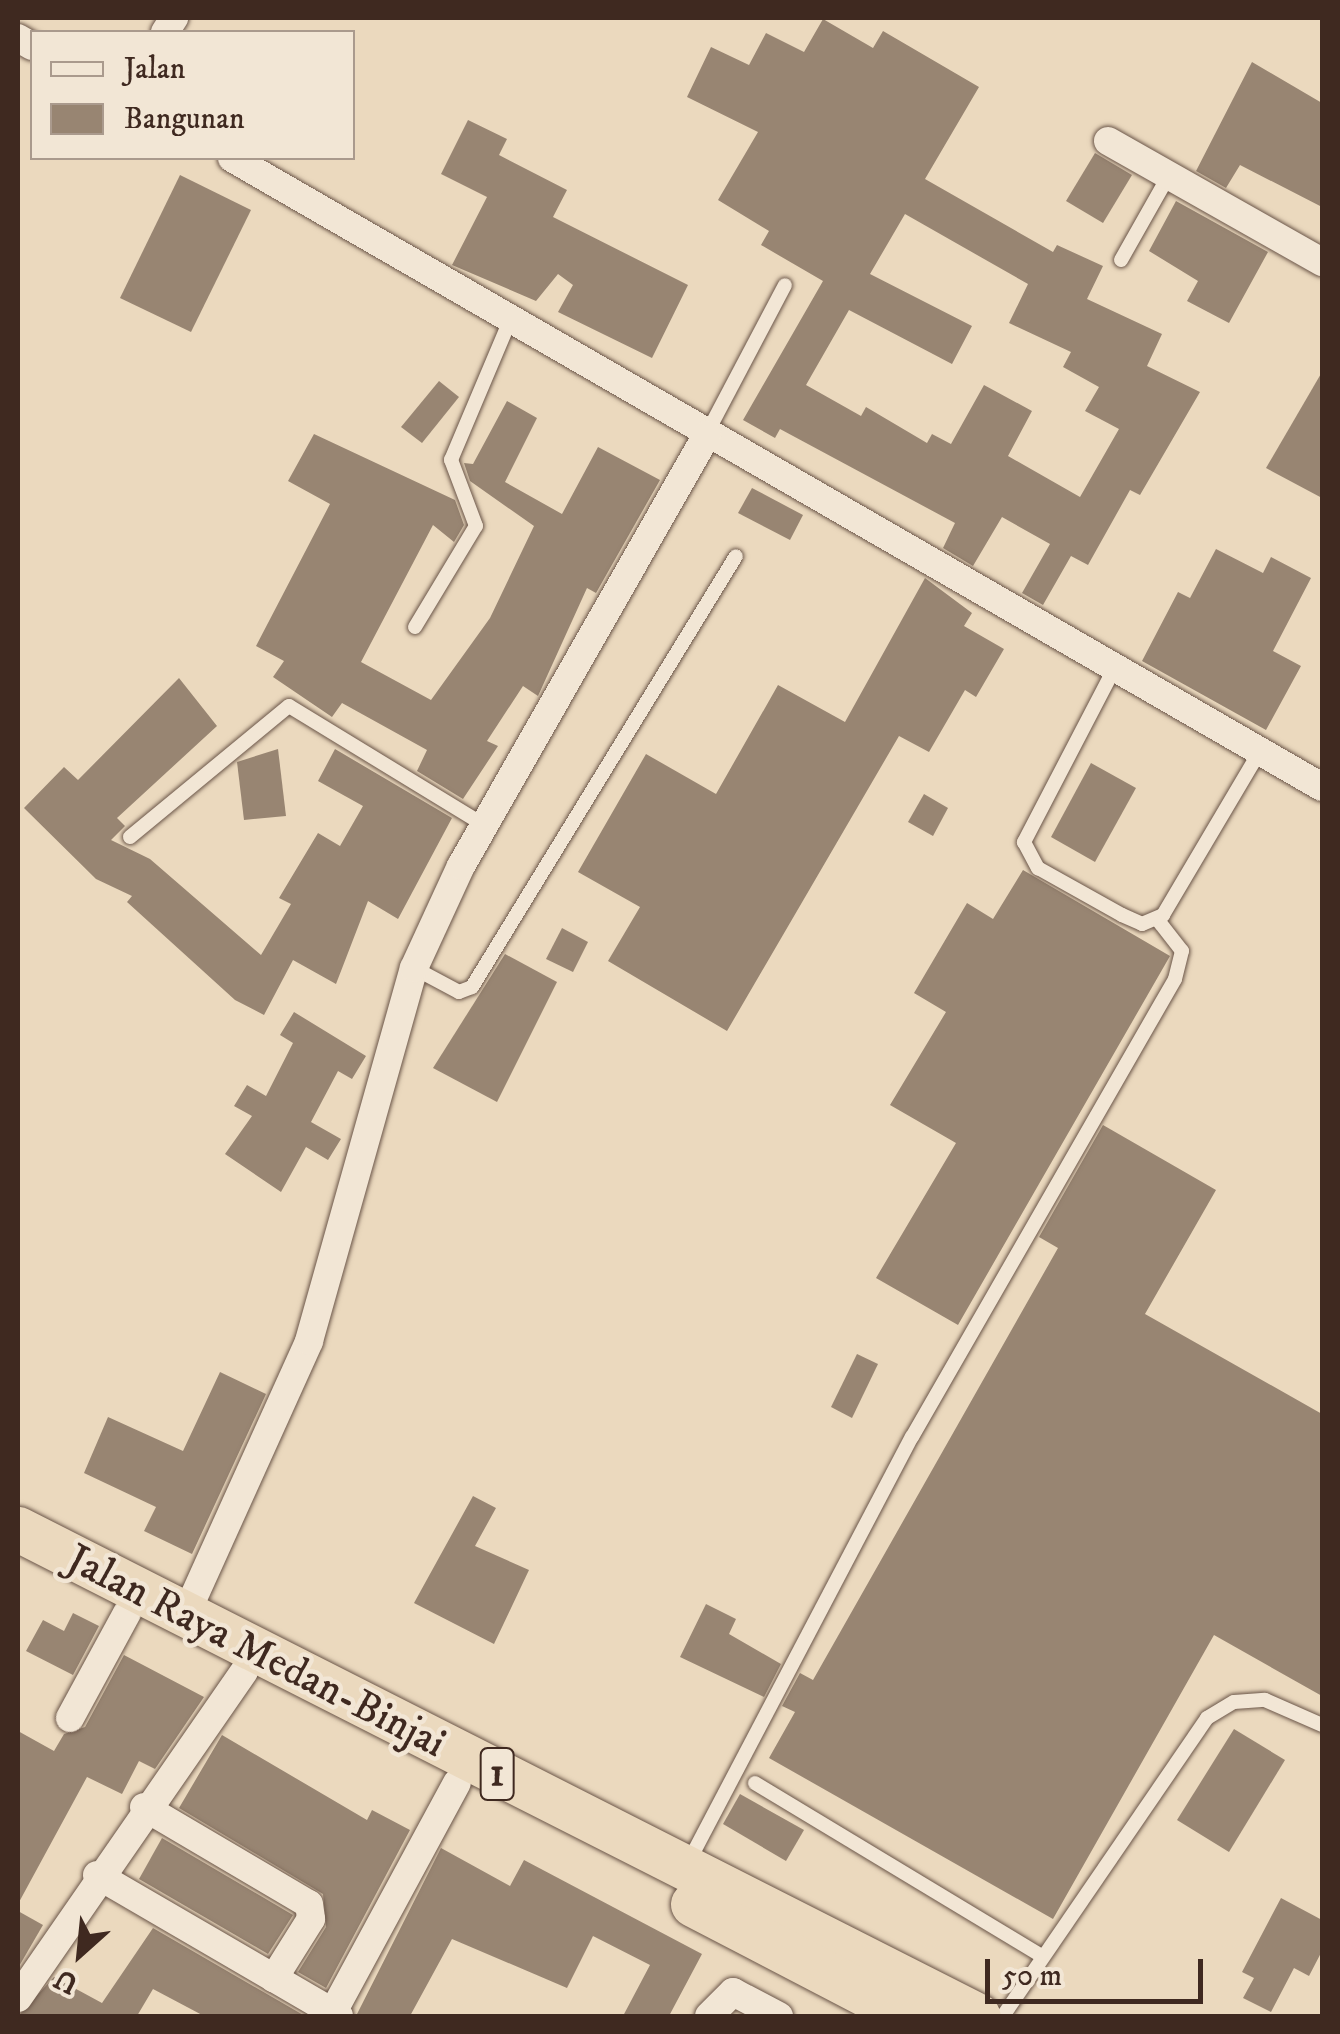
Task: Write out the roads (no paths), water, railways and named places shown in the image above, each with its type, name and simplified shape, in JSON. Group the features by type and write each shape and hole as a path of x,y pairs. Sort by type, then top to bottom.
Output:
{"highway":[{"name":"Jalan Raya Medan-Binjai","path":"18,1529 978,2016"},
{"name":"Jalan Raya Medan-Binjai","path":"18,1557 457,1783 862,2006 908,2016"}],"street":[{"path":"1108,141 1322,262"},
{"path":"235,160 1112,673 1322,786"},
{"path":"186,1614 309,1341 414,968 484,825 706,434"},
{"path":"70,1718 127,1613"},
{"path":"18,1998 97,1874 244,1672"},
{"path":"97,1874 336,2014 457,1783"},
{"path":"144,1807 308,1904 311,1918 274,1978"},
{"path":"709,2016 733,1992 780,2016"}],"lane":[{"path":"1121,260 1168,176"},
{"path":"706,434 785,285"},
{"path":"415,628 476,526 450,460 510,320"},
{"path":"414,968 459,992 472,988 736,556"},
{"path":"1112,673 1024,842 1038,868 1132,921 1158,920"},
{"path":"130,838 289,706 484,825"},
{"path":"1158,920 1260,751"},
{"path":"687,1866 912,1437 1175,979 1182,951 1158,920"},
{"path":"1004,2016 1040,1955 1207,1718 1234,1702 1266,1700 1322,1725"},
{"path":"755,1783 1040,1955"}]}
